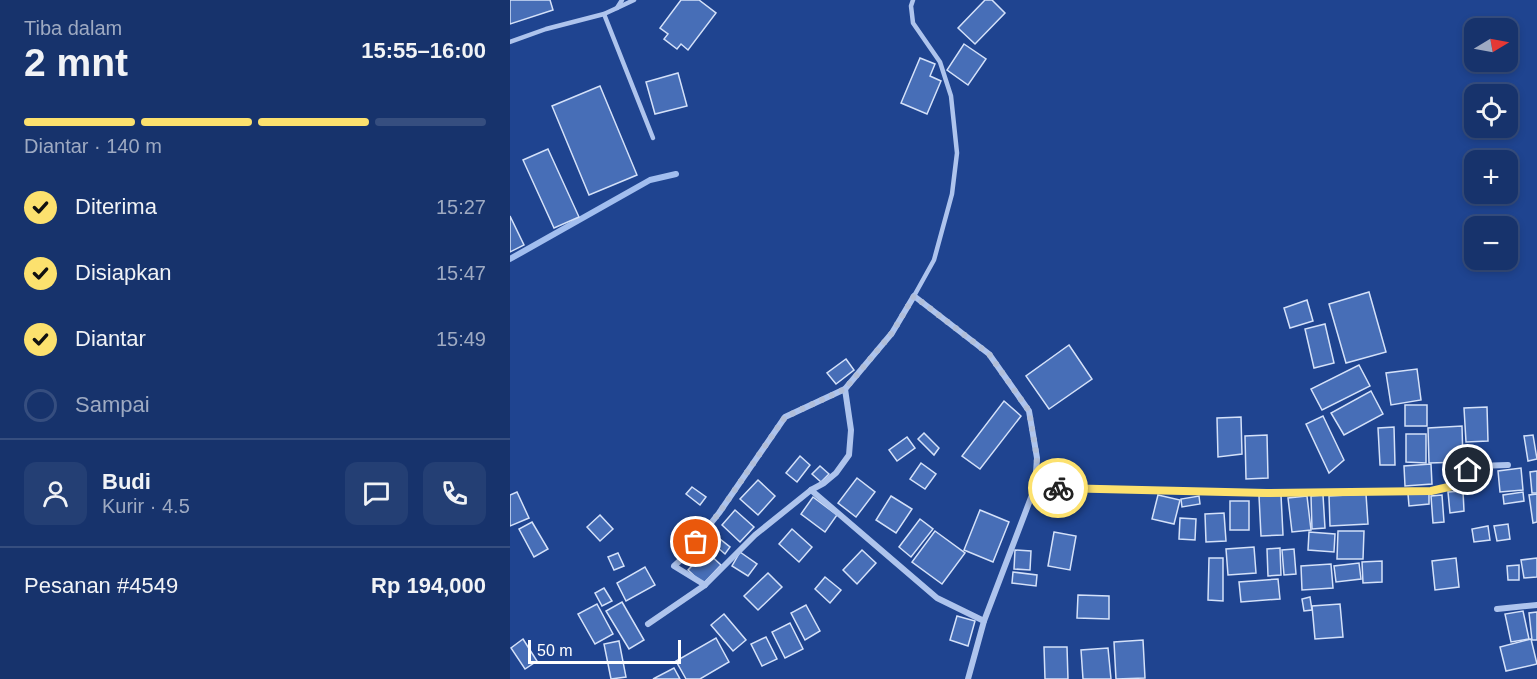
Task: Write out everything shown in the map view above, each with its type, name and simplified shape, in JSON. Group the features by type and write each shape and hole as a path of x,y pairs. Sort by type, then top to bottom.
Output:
{"street":[{"path":"705,585 674,566 685,556 719,513 785,417 845,389 892,333 914,296 989,354 1029,411 1037,458 1035,487 984,621 968,679"},
{"path":"648,624 705,585 755,535 836,473 849,455 851,430 845,389"},
{"path":"1035,487 1267,493 1431,491 1457,485 1468,470 1477,466 1508,465"},
{"path":"811,490 937,598 984,621"},
{"path":"1497,609 1537,605"}],"lane":[{"path":"617,8 622,0"},
{"path":"510,42 546,29 604,14 634,0"},
{"path":"913,0 911,6 914,24 940,62 951,96 957,153 952,194 934,260 914,296"},
{"path":"604,14 652,138"}],"building":[{"path":"510,0 550,0 553,10 510,24"},
{"path":"681,0 699,0 716,13 688,50 681,44 677,49 664,39 668,34 660,28"},
{"path":"985,0 992,0 1005,13 975,44 958,28"},
{"path":"964,44 986,59 968,85 947,70"},
{"path":"920,58 935,64 930,76 941,81 927,114 901,103"},
{"path":"678,73 687,106 655,114 646,82"},
{"path":"600,86 637,175 589,195 552,106"},
{"path":"548,149 579,217 554,228 523,160"},
{"path":"510,216 524,245 510,252"},
{"path":"1369,292 1386,352 1346,363 1329,304"},
{"path":"1307,300 1313,321 1290,328 1284,308"},
{"path":"1325,324 1334,363 1314,368 1305,329"},
{"path":"1069,345 1092,379 1049,409 1026,376"},
{"path":"846,359 854,370 836,384 827,373"},
{"path":"1359,365 1370,386 1322,410 1311,389"},
{"path":"1417,369 1421,400 1391,405 1386,373"},
{"path":"1371,391 1383,414 1344,435 1331,413"},
{"path":"1004,401 1021,416 980,469 962,456"},
{"path":"1405,405 1427,405 1427,426 1405,426"},
{"path":"1487,407 1488,441 1466,442 1464,408"},
{"path":"1323,416 1344,460 1329,473 1306,424"},
{"path":"1241,417 1242,454 1218,457 1217,418"},
{"path":"1462,426 1463,462 1429,463 1428,428"},
{"path":"1394,427 1395,465 1380,465 1378,428"},
{"path":"924,433 939,448 934,455 918,439"},
{"path":"1406,434 1426,434 1426,463 1406,462"},
{"path":"1267,435 1268,478 1246,479 1245,436"},
{"path":"1533,435 1537,459 1528,461 1524,436"},
{"path":"907,437 915,448 897,461 889,450"},
{"path":"800,456 810,465 797,482 786,473"},
{"path":"921,463 936,474 925,489 910,479"},
{"path":"1431,464 1432,484 1405,486 1404,466"},
{"path":"820,466 829,474 821,482 812,474"},
{"path":"1521,468 1523,490 1500,492 1498,471"},
{"path":"1537,471 1537,493 1532,493 1530,472"},
{"path":"857,478 875,492 856,517 838,503"},
{"path":"758,480 775,496 758,515 740,499"},
{"path":"692,487 706,497 700,505 686,494"},
{"path":"1463,491 1464,511 1450,513 1448,492"},
{"path":"517,492 529,518 510,526 510,495"},
{"path":"1429,492 1429,504 1409,506 1408,494"},
{"path":"1523,492 1524,501 1504,504 1503,495"},
{"path":"1366,494 1368,524 1330,526 1329,496"},
{"path":"1537,494 1537,522 1533,523 1529,495"},
{"path":"1158,495 1180,500 1174,524 1152,519"},
{"path":"1281,495 1283,535 1261,536 1259,496"},
{"path":"1323,495 1325,528 1312,529 1311,496"},
{"path":"1442,495 1444,522 1433,523 1431,496"},
{"path":"891,496 912,509 896,533 876,520"},
{"path":"1199,496 1200,504 1182,507 1181,499"},
{"path":"1307,496 1311,530 1292,532 1288,498"},
{"path":"813,497 837,515 825,532 801,514"},
{"path":"1230,501 1249,501 1249,530 1230,530"},
{"path":"735,510 754,527 740,542 722,525"},
{"path":"980,510 1009,522 993,562 964,550"},
{"path":"1224,513 1226,541 1206,542 1205,514"},
{"path":"600,515 613,529 600,541 587,527"},
{"path":"1180,518 1196,519 1195,540 1179,539"},
{"path":"920,519 933,529 911,557 899,547"},
{"path":"532,522 548,549 534,557 519,529"},
{"path":"1508,524 1510,539 1497,541 1494,526"},
{"path":"1488,526 1490,540 1474,542 1472,529"},
{"path":"792,529 812,547 799,562 779,544"},
{"path":"935,531 965,553 942,584 912,562"},
{"path":"1338,531 1364,531 1363,559 1337,559"},
{"path":"1054,532 1076,536 1070,570 1048,566"},
{"path":"1309,532 1335,534 1334,552 1308,550"},
{"path":"715,535 730,547 725,554 710,541"},
{"path":"1254,547 1256,573 1228,575 1226,549"},
{"path":"1280,548 1281,575 1268,576 1267,549"},
{"path":"1294,549 1296,574 1284,575 1282,550"},
{"path":"862,550 876,563 857,584 843,570"},
{"path":"1015,550 1031,551 1030,570 1014,569"},
{"path":"706,551 721,565 703,584 688,570"},
{"path":"740,552 757,564 748,576 732,566"},
{"path":"618,553 624,566 614,570 608,557"},
{"path":"1209,558 1223,558 1223,601 1208,600"},
{"path":"1456,558 1459,587 1435,590 1432,561"},
{"path":"1537,558 1537,577 1524,578 1521,560"},
{"path":"1382,561 1382,582 1363,583 1362,562"},
{"path":"1359,563 1361,579 1336,582 1334,566"},
{"path":"1331,564 1333,588 1302,590 1301,566"},
{"path":"1519,565 1519,580 1508,580 1507,566"},
{"path":"645,567 655,585 626,601 617,583"},
{"path":"1013,572 1037,575 1036,586 1012,583"},
{"path":"768,573 782,587 758,610 744,596"},
{"path":"825,577 841,590 830,603 815,589"},
{"path":"1278,579 1280,599 1241,602 1239,582"},
{"path":"604,588 612,601 602,606 595,593"},
{"path":"1078,595 1109,596 1109,619 1077,618"},
{"path":"1310,597 1312,610 1304,611 1302,599"},
{"path":"622,602 644,640 629,649 606,611"},
{"path":"597,604 613,634 595,644 578,614"},
{"path":"1340,604 1343,637 1315,639 1312,606"},
{"path":"806,605 820,631 805,640 791,613"},
{"path":"1523,611 1529,639 1511,642 1505,614"},
{"path":"1537,612 1537,640 1532,640 1529,613"},
{"path":"724,614 746,640 733,651 711,625"},
{"path":"957,616 975,621 968,646 950,640"},
{"path":"790,623 803,649 785,658 772,632"},
{"path":"766,637 777,659 762,666 751,644"},
{"path":"716,638 729,662 700,679 686,679 676,661"},
{"path":"523,639 537,661 525,669 511,648"},
{"path":"1531,639 1537,664 1506,671 1500,647"},
{"path":"1143,640 1145,678 1116,679 1114,642"},
{"path":"619,641 626,677 611,679 604,644"},
{"path":"1044,647 1067,647 1068,679 1045,679"},
{"path":"1108,648 1111,679 1083,679 1081,650"},
{"path":"674,668 680,679 653,679"}],"waterway":[{"path":"510,259 650,180 676,174"}],"way so far":[{"path":"696,542 719,513 785,417 845,389 892,333 914,296 989,354 1029,411 1037,458 1035,487 1058,488"}],"route":[{"path":"1058,488 1267,493 1431,491 1457,485 1468,470"}]}
